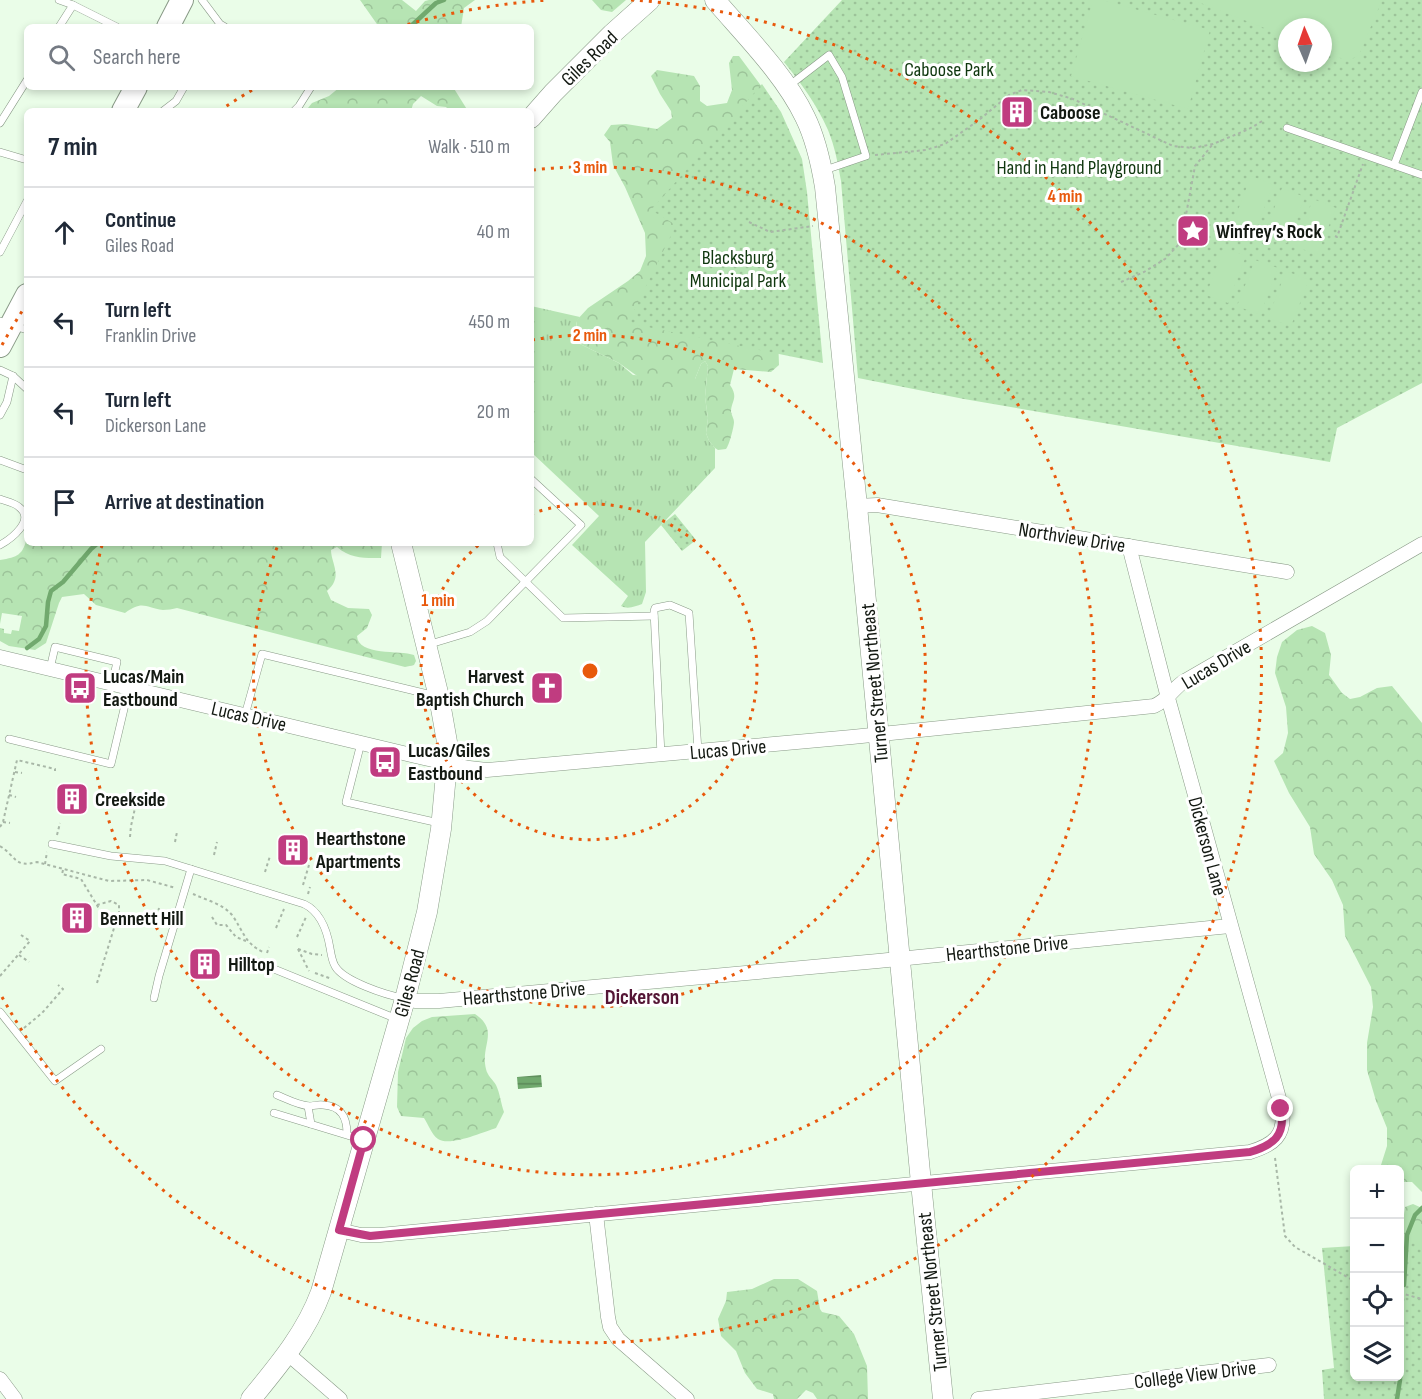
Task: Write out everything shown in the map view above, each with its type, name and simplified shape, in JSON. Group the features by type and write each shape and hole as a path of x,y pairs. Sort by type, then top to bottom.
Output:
{"main road":[{"path":"170,24 182,0"},
{"path":"125,108 134,90"},
{"path":"0,346 24,301"}],"street":[{"name":"Giles Road","path":"534,115 606,40 650,0"},
{"name":"Turner Street Northeast","path":"715,0 797,102 815,141 825,188 943,1399"},
{"name":"Northview Drive","path":"857,506 878,505 1287,572"},
{"name":"Lucas Drive","path":"0,657 447,763 487,770 879,735 1147,708 1168,698 1183,682 1422,544"},
{"name":"Giles Road","path":"251,1399 288,1354 319,1298 339,1230 356,1137 399,1020 434,877 442,824 447,742 439,697 402,546"},
{"name":"Dickerson Lane","path":"1129,546 1168,698 1282,1113 1281,1131 1272,1143"},
{"name":"Hearthstone Drive","path":"405,999 439,1001 1230,926"},
{"path":"339,1230 370,1236 1250,1152 1272,1143"},
{"path":"596,1214 610,1327 618,1340 687,1399"},
{"path":"288,1354 340,1399"},
{"name":"College View Drive","path":"978,1399 1269,1365"},
{"path":"0,1379 15,1399"}],"lane":[{"path":"59,0 111,24"},
{"path":"202,0 220,24"},
{"path":"61,24 73,5"},
{"path":"787,87 829,55 842,77 866,156 822,171"},
{"path":"0,123 24,85"},
{"path":"169,108 182,90"},
{"path":"297,108 309,90"},
{"path":"1394,165 1422,92"},
{"path":"1287,128 1422,175"},
{"path":"0,152 24,159"},
{"path":"0,252 24,207"},
{"path":"0,370 13,376 24,386"},
{"path":"0,415 8,402 13,376"},
{"path":"0,460 24,469"},
{"path":"426,645 470,632 487,621 581,525 534,482"},
{"path":"0,500 19,507 24,515 23,525 16,534 0,545"},
{"path":"498,546 500,556 563,618 654,616"},
{"path":"661,755 654,616 656,608 670,605 689,613 698,752"},
{"path":"50,669 55,647 117,662 112,684"},
{"path":"245,716 262,654 439,697"},
{"path":"9,739 111,764 129,688"},
{"path":"361,743 346,802 442,824"},
{"name":"Hearthstone Drive","path":"54,841 111,856 165,861 308,906 316,912 323,924 334,965 339,971 376,991 405,999"},
{"path":"154,998 191,868"},
{"path":"247,958 399,1020"},
{"path":"0,1012 55,1082 101,1049"},
{"path":"277,1095 308,1106 333,1107 343,1114 356,1137"},
{"path":"308,1106 311,1124"},
{"path":"274,1113 356,1137"}],"path":[{"path":"886,154 926,150 945,144 1009,95 1022,90 1049,92 1073,99 1173,146 1192,148 1213,144 1264,120"},
{"path":"1121,282 1144,273 1178,247 1183,236 1195,166 1213,144"},
{"path":"1335,236 1337,237 1360,171"},
{"path":"749,222 770,232 815,226"},
{"path":"0,827 17,760 55,769 54,771"},
{"path":"15,772 22,773"},
{"path":"9,795 16,797"},
{"path":"130,837 135,808 133,807"},
{"path":"3,822 10,823"},
{"path":"54,841 60,823"},
{"path":"176,842 177,832"},
{"path":"214,855 217,842"},
{"path":"0,846 21,864 37,862 110,881 147,880 178,888"},
{"path":"45,864 47,851"},
{"path":"265,872 270,856"},
{"path":"303,885 309,865"},
{"path":"63,868 62,874 81,879 109,925 114,928"},
{"path":"192,893 220,906 231,914 247,941 255,948 265,953 268,947"},
{"path":"97,905 111,902 118,905 114,928 97,983"},
{"path":"276,928 285,906"},
{"path":"155,928 159,908"},
{"path":"297,938 307,914"},
{"path":"212,917 217,925 226,926 236,937 247,941"},
{"path":"0,976 30,941 21,935"},
{"path":"309,971 298,949 312,954"},
{"path":"18,954 29,962"},
{"path":"298,966 336,981"},
{"path":"32,1022 63,989 58,986"},
{"path":"1272,1143 1285,1236 1295,1246 1350,1279"},
{"path":"1404,1294 1422,1299"}],"green space":[{"path":"360,0 402,0 416,11 425,1 429,0 475,0 464,8 461,24 377,24"},
{"path":"592,0 626,0 612,12 601,10"},
{"path":"842,0 1422,0 1422,383 1337,428 1330,462 964,399 858,378 841,181 828,130 802,86 784,62"},
{"path":"1093,0 1102,0 1210,30 1188,109 1071,76"},
{"path":"1193,0 1382,0 1359,55 1348,61 1332,55 1332,18 1278,18 1278,33"},
{"path":"733,56 739,56 770,98 779,365 771,372 734,369 730,385 734,396 731,408 733,428 726,449 718,450 709,441 706,433 708,418 705,397 708,366 705,361 688,388 666,389 647,383 619,363 580,344 576,321 588,308 640,271 646,256 645,233 613,165 610,142 604,135 611,125 626,124 657,129 672,118 671,111 651,76 657,70 694,76 700,86 700,101 707,106 727,103 732,90 729,63"},
{"name":"Blacksburg Municipal Park","path":"762,84 781,112 802,159 823,363 628,323 676,225 651,210"},
{"path":"336,90 455,90 466,108 437,106 421,96 412,108 308,108 312,103 329,96"},
{"path":"1251,176 1273,185 1255,232 1233,223"},
{"path":"1282,188 1305,197 1287,243 1264,235"},
{"path":"1313,199 1336,208 1317,255 1295,246"},
{"path":"1224,248 1246,256 1228,303 1206,295"},
{"path":"1255,260 1278,268 1260,315 1237,306"},
{"path":"1286,271 1309,280 1291,326 1268,318"},
{"path":"534,307 580,317 576,322 580,344 619,363 633,375 695,379 701,364 705,361 708,366 705,397 708,418 706,433 715,448 715,468 645,542 646,592 642,604 629,608 621,606 628,596 572,545 599,516 534,455"},
{"path":"675,514 696,540 682,551 661,525"},
{"path":"25,546 382,546 381,558 353,556 337,547 331,550 335,578 327,591 331,600 348,608 369,609 372,615 367,628 357,636 364,647 414,655 416,661 414,665 405,667 177,608 163,610 140,606 125,613 96,605 84,594 62,597 46,643 35,650 9,646 0,641 0,628 4,629 4,633 11,634 12,630 19,631 22,616 2,613 0,624 0,560 19,554"},
{"path":"1312,626 1325,633 1331,655 1329,675 1342,693 1350,699 1360,697 1377,688 1392,686 1422,723 1422,1192 1412,1182 1404,1182 1404,1165 1381,1165 1387,1146 1387,1128 1367,1070 1367,1043 1373,1007 1371,987 1345,936 1343,905 1332,880 1314,854 1310,827 1289,793 1274,761 1283,753 1288,733 1286,707 1275,673 1277,657 1282,642 1297,630"},
{"path":"475,1014 486,1026 488,1033 486,1069 496,1085 504,1112 496,1128 458,1140 443,1141 434,1135 424,1118 401,1116 397,1107 398,1072 406,1038 413,1028 432,1017"},
{"path":"1413,1204 1422,1208 1422,1293 1404,1254 1405,1207"},
{"path":"1422,1241 1422,1399 1324,1399 1322,1370 1334,1368 1322,1248 1350,1246 1350,1381 1404,1381 1404,1242"},
{"path":"774,1279 798,1279 817,1291 822,1312 839,1316 854,1334 867,1366 868,1399 817,1399 813,1393 806,1390 797,1399 774,1399 773,1394 757,1389 745,1373 736,1351 721,1336 718,1319 726,1301 727,1292 752,1289"}],"shaded area":[{"path":"541,1075 542,1087 518,1089 517,1077"}],"waterway":[{"path":"413,24 436,3 444,0"},
{"path":"27,648 39,639 46,626 51,591 63,582 94,546"},
{"path":"1404,1285 1407,1235 1415,1215 1422,1208"},
{"path":"1397,1399 1400,1381"}],"place":[{"name":"Caboose","path":"1017,112"},
{"name":"Winfrey’s Rock","path":"1193,231"},
{"name":"Lucas/Main Eastbound","path":"80,688"},
{"name":"Harvest Baptish Church","path":"547,688"},
{"name":"Lucas/Giles Eastbound","path":"385,762"},
{"name":"Creekside","path":"72,799"},
{"name":"Hearthstone Apartments","path":"293,850"},
{"name":"Bennett Hill","path":"77,918"},
{"name":"Hilltop","path":"205,964"}],"district":[{"name":"Dickerson","path":"642,997"}],"route":[{"path":"364,1140 339,1230 370,1236 1250,1152 1261,1149 1276,1139 1281,1131 1281,1109"}],"park label":[{"name":"Caboose Park","path":"949,69"},
{"name":"Hand in Hand Playground","path":"1079,167"}]}
